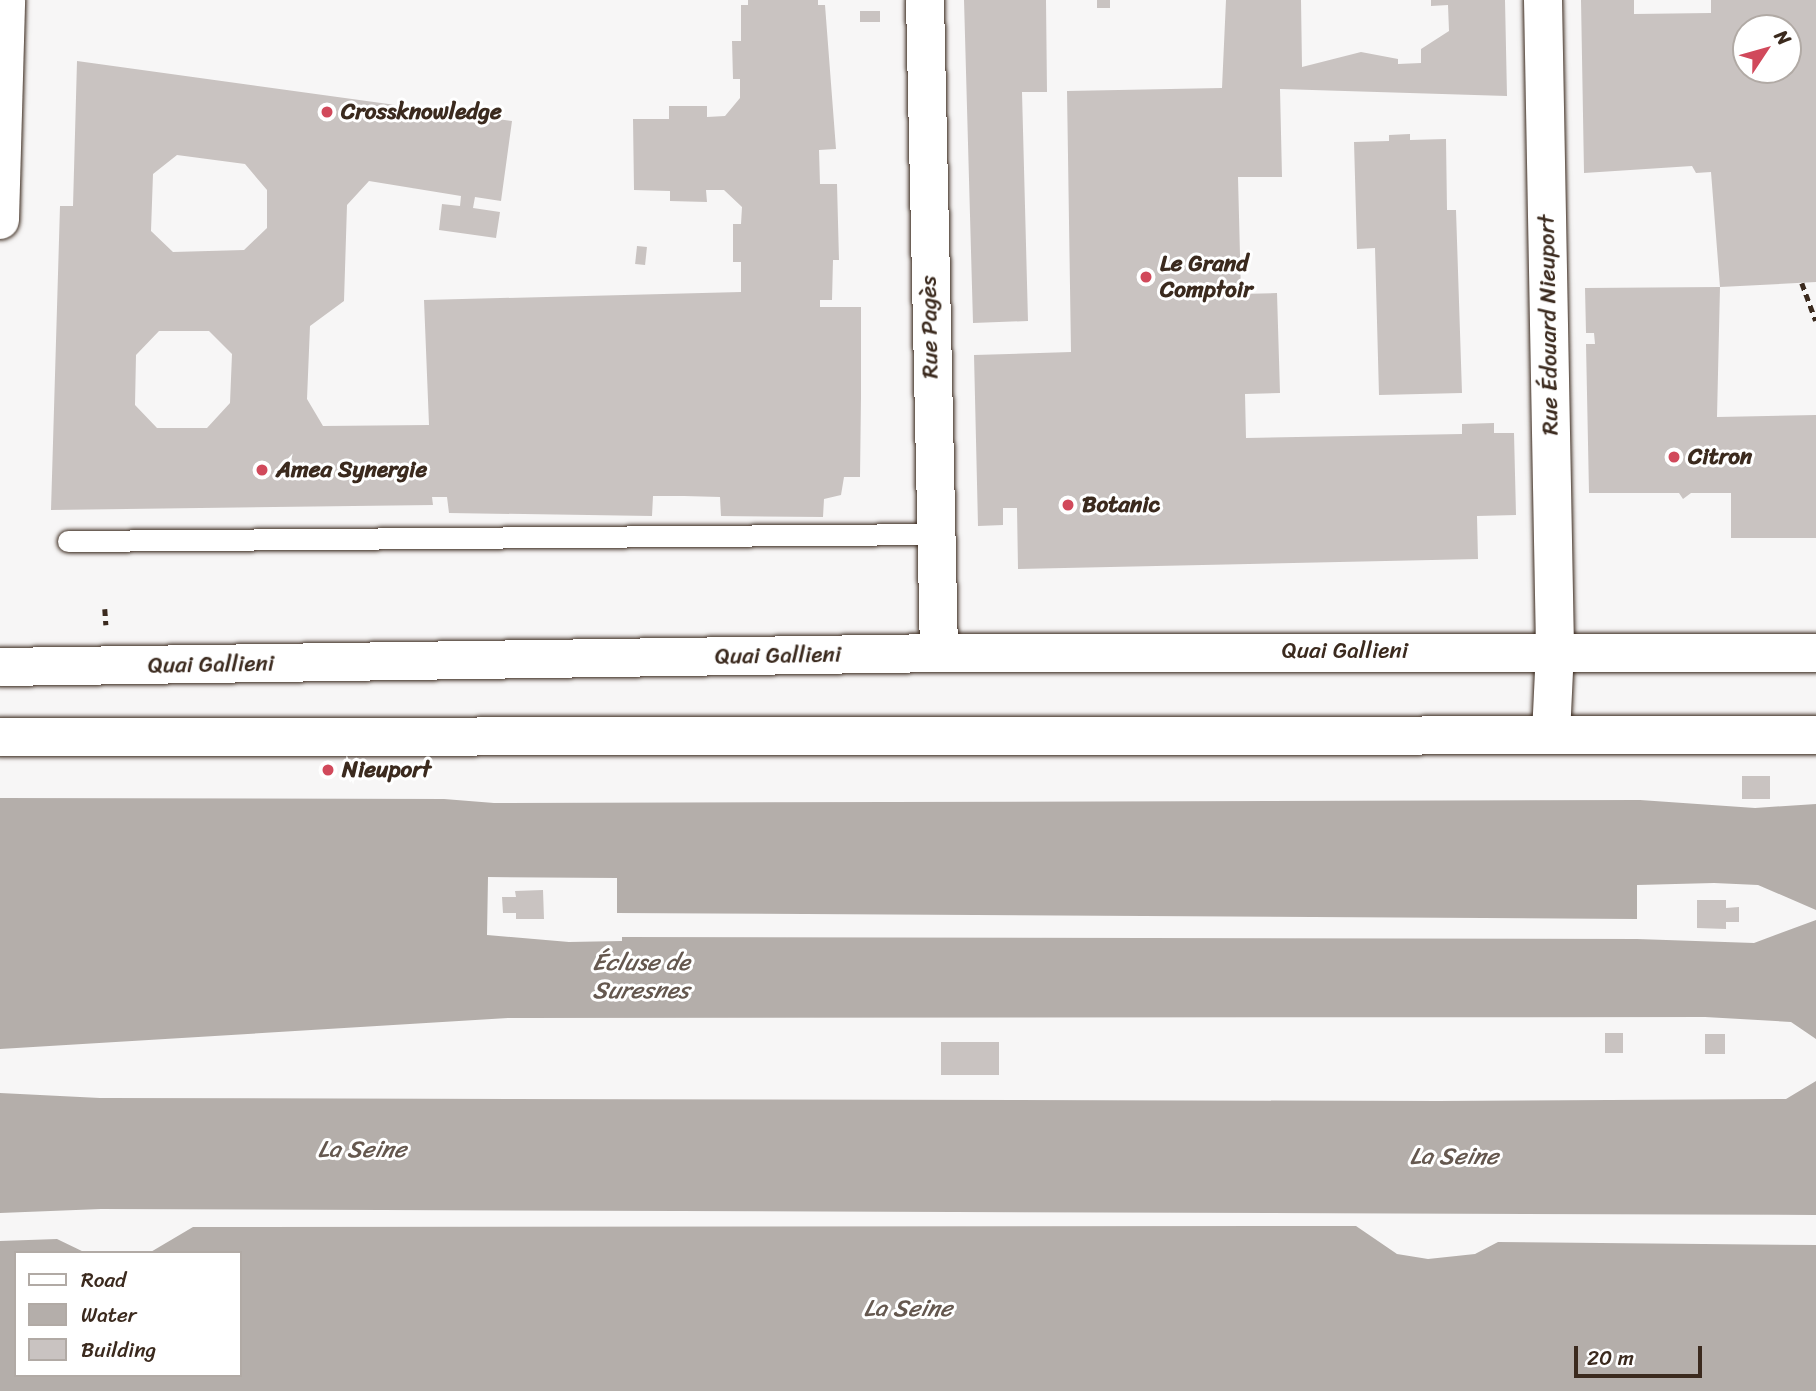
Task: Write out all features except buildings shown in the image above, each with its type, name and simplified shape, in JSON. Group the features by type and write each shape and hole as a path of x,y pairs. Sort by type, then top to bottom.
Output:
{"main road":[{"path":"0,220 6,0"},
{"name":"Rue Pagès","path":"925,0 939,653"},
{"name":"Rue Édouard Nieuport","path":"1543,0 1555,650"},
{"path":"1551,735 1555,650"},
{"name":"Quai Gallieni","path":"0,667 939,653 1555,650 1816,653"},
{"path":"0,737 1816,735"}],"lane":[{"path":"68,541 937,553"}],"path":[{"path":"1802,283 1816,321"}],"water":[{"name":"Écluse de Suresnes","path":"0,798 444,799 494,803 1640,800 1755,808 1816,804 1816,910 1758,885 1714,883 1637,885 1637,919 617,913 617,878 488,877 487,935 569,942 622,941 622,937 1637,939 1754,943 1816,920 1816,1039 1791,1022 1705,1017 508,1018 0,1049"},
{"path":"1816,1081 1816,1215 101,1209 0,1213 0,1093 100,1098 1438,1101 1786,1099"},
{"name":"La Seine","path":"1356,1226 1397,1254 1428,1259 1475,1254 1498,1242 1816,1245 1816,1391 0,1391 0,1241 57,1239 82,1251 14,1251 14,1377 242,1377 242,1251 152,1251 193,1227"}],"place":[{"name":"Crossknowledge","path":"327,112"},
{"name":"Le Grand Comptoir","path":"1146,277"},
{"name":"Citron","path":"1674,457"},
{"name":"Amea Synergie","path":"262,470"},
{"name":"Botanic","path":"1068,505"},
{"name":"Nieuport","path":"328,770"}]}
